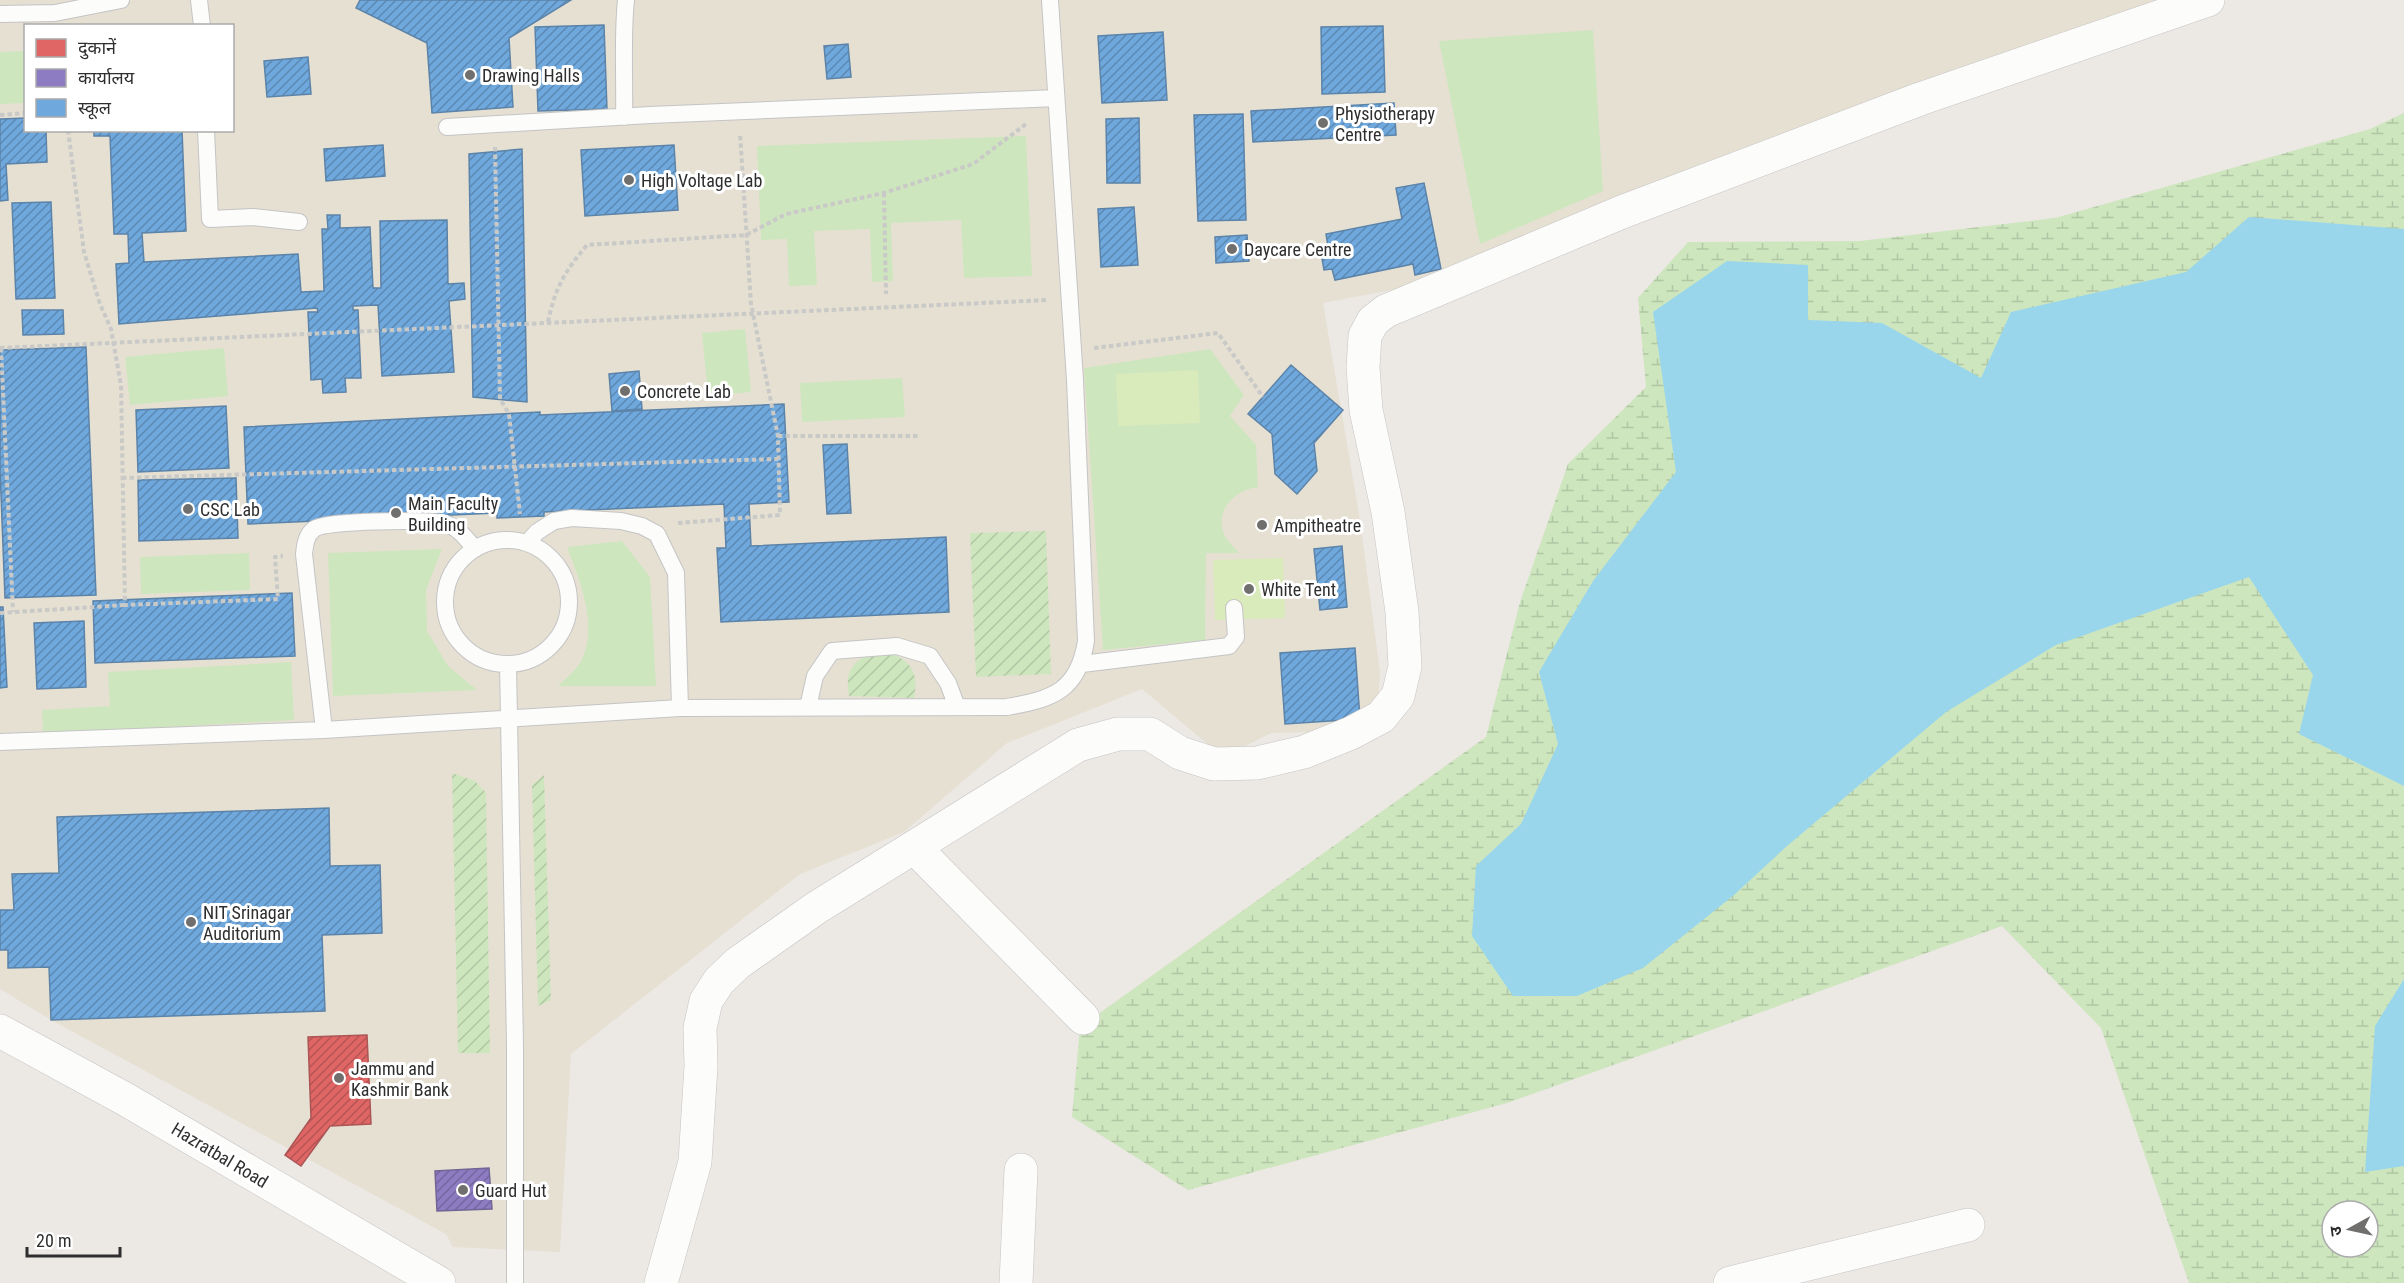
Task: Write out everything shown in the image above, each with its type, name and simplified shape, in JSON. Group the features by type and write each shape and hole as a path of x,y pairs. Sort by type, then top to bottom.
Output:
{"street":[{"path":"661,1283 695,1162 701,1066 700,1028 706,1002 719,981 732,969 773,937 1078,745 1118,734 1150,734 1180,753 1214,764 1257,763 1304,752 1351,733 1381,717 1398,696 1405,666 1402,612 1390,523 1366,410 1363,367 1365,336 1373,321 1386,310 1622,212 1920,99 2208,0"},
{"path":"916,849 1083,1018"},
{"name":"Hazratbal Road","path":"0,1031 125,1099 439,1283"},
{"path":"1016,1283 1021,1170"},
{"path":"1730,1283 1968,1225"}],"lane":[{"path":"0,14 55,13 121,0"},
{"path":"199,0 202,24"},
{"path":"624,117 626,43 623,22 626,0"},
{"path":"0,742 324,730 680,708 1007,707 1041,701 1066,688 1082,664 1086,641 1073,350 1050,0"},
{"path":"447,127 738,111 1056,98"},
{"path":"206,132 210,219 253,217 299,222"},
{"path":"527,543 537,532 554,521 572,518 613,520 642,526 657,534 676,573 680,708"},
{"path":"324,730 304,554 305,543 315,528 395,521 443,523 454,528 475,549"},
{"path":"510,539 527,543 543,551 556,564 565,579 569,597 568,614 553,644 540,655 525,662 508,664 491,662 476,656 462,645 452,630 446,612 446,594 451,576 461,561 475,549 492,542 510,539"},
{"path":"1082,664 1229,646 1236,637 1234,608"},
{"path":"808,707 816,676 832,651 897,646 930,656 948,683 957,707"},
{"path":"508,664 509,834 515,1045 516,1283"}],"path":[{"path":"548,322 554,293 567,268 587,244 746,235 786,214 884,193 973,164 1015,134 1056,98"},
{"path":"642,526 780,515 778,436 753,313 738,111"},
{"path":"0,115 24,113"},
{"path":"494,124 500,399 509,414 521,517 510,539"},
{"path":"68,132 84,252 114,342 120,385 125,605"},
{"path":"884,193 886,294"},
{"path":"13,612 1,348 1069,299"},
{"path":"1073,350 1218,333 1263,397"},
{"path":"778,436 920,436"},
{"path":"122,478 778,459"},
{"path":"0,613 278,599 274,557 304,554"}],"shaded area":[{"path":"0,0 2176,0 1465,276 1323,303 1360,520 1380,672 1378,705 1315,732 1271,733 1223,757 1142,689 1007,743 904,832 800,874 571,1054 560,1252 453,1247 446,1234 51,1020 0,989"}],"green space":[{"path":"1593,30 1603,191 1480,244 1439,41"},
{"path":"24,51 24,103 0,104 0,52"},
{"path":"2404,113 2404,1283 2189,1283 2101,1028 2002,926 1507,1103 1188,1190 1072,1117 1080,1027 1486,737 1520,602 1568,464 1646,387 1638,298 1688,242 1860,241 2055,218 2370,129"},
{"path":"1026,136 1032,276 964,278 961,220 891,223 893,281 872,282 870,229 814,231 817,285 789,286 787,239 761,240 757,146"},
{"path":"745,329 751,392 708,396 702,333"},
{"path":"224,348 228,396 130,405 125,357"},
{"path":"1210,349 1244,395 1230,416 1256,445 1258,487 1249,489 1234,498 1224,511 1222,519 1222,528 1226,538 1239,553 1206,553 1205,640 1103,650 1084,368"},
{"path":"1198,370 1200,423 1118,426 1116,374"},
{"path":"902,378 905,417 802,422 800,383"},
{"path":"1046,531 1051,674 976,677 970,533"},
{"path":"622,541 650,577 656,686 558,686 581,661 587,643 588,629 585,601 567,547"},
{"path":"442,549 426,590 427,631 448,666 477,690 333,696 328,553"},
{"path":"249,553 250,590 141,594 140,557"},
{"name":"White Tent","path":"1283,558 1285,618 1215,620 1213,560"},
{"path":"880,650 898,657 909,665 915,679 914,698 849,696 848,678 853,666 864,657"},
{"path":"291,662 294,720 43,734 42,710 110,706 108,672"},
{"path":"452,773 475,781 486,793 490,1053 458,1053"},
{"path":"544,775 551,1000 538,1006 532,785"}],"water":[{"path":"2249,217 2404,229 2404,786 2299,734 2313,675 2249,577 2056,645 1946,712 1787,846 1734,895 1643,968 1577,996 1513,996 1472,936 1476,866 1521,824 1558,744 1539,672 1593,581 1676,472 1653,312 1727,261 1808,265 1808,320 1882,323 1981,378 2011,312 2186,272"},
{"path":"2404,979 2404,1166 2365,1172 2375,1026"}],"building: दुकानें":[{"name":"Jammu and Kashmir Bank","path":"367,1035 371,1124 330,1126 301,1166 285,1155 311,1118 308,1037"}],"building: कार्यालय":[{"name":"Guard Hut","path":"489,1168 492,1209 437,1211 435,1171"}],"building: स्कूल":[{"name":"Drawing Halls","path":"360,0 571,0 509,38 513,107 432,113 427,43 356,8"},
{"path":"604,25 607,109 538,111 535,27"},
{"path":"1383,26 1385,92 1322,94 1321,27"},
{"path":"1163,32 1167,100 1102,103 1098,36"},
{"path":"848,44 851,77 827,79 824,46"},
{"path":"308,57 311,94 267,97 264,61"},
{"name":"Physiotherapy Centre","path":"1394,103 1396,135 1253,142 1251,111"},
{"path":"1243,114 1246,220 1198,221 1194,115"},
{"path":"24,118 24,132 46,132 47,162 6,164 8,200 0,201 0,119"},
{"path":"1139,118 1140,183 1107,183 1106,119"},
{"path":"94,132 182,132 186,231 142,233 144,262 298,254 301,292 324,291 322,229 328,229 327,215 340,215 340,228 370,227 373,288 381,288 380,221 447,220 448,284 464,283 465,299 449,301 454,372 382,376 378,305 353,306 353,310 358,310 361,378 345,378 346,392 323,393 322,379 311,380 308,312 318,312 317,308 119,324 116,264 129,263 128,234 114,234 110,136 94,136"},
{"path":"383,145 385,176 326,181 324,149"},
{"name":"High Voltage Lab","path":"674,145 678,210 585,216 581,150"},
{"path":"522,149 527,402 473,397 469,154"},
{"path":"1424,183 1441,269 1415,275 1413,264 1335,280 1332,269 1324,270 1321,253 1329,252 1326,234 1402,219 1396,188"},
{"path":"51,202 55,298 16,299 12,203"},
{"path":"1134,207 1138,265 1101,267 1098,209"},
{"name":"Daycare Centre","path":"1247,235 1249,261 1216,263 1215,237"},
{"path":"22,310 63,310 64,334 23,335"},
{"path":"86,347 96,595 5,598 0,469 0,350"},
{"path":"1291,365 1343,410 1314,443 1317,471 1297,494 1275,474 1272,434 1248,414"},
{"name":"Concrete Lab","path":"639,371 642,409 612,411 609,374"},
{"name":"Main Faculty Building","path":"784,404 789,502 749,504 751,546 946,537 949,612 721,622 717,548 726,548 724,504 544,512 544,516 497,518 497,513 248,524 244,427 540,412 540,415"},
{"name":"CSC Lab","path":"226,406 229,468 138,472 136,410"},
{"path":"847,444 851,513 827,514 823,445"},
{"name":"CSC Lab","path":"236,478 238,538 139,541 138,480"},
{"path":"1342,546 1347,607 1320,610 1314,549"},
{"path":"292,593 295,656 95,663 93,601"},
{"path":"0,607 3,607 7,687 0,688"},
{"path":"84,621 86,687 37,689 34,623"},
{"path":"1355,648 1360,719 1285,724 1280,653"},
{"name":"NIT Srinagar Auditorium","path":"329,808 330,866 380,865 382,933 322,935 325,1011 51,1020 49,967 8,968 8,950 0,950 0,910 14,910 12,874 59,873 57,817"}],"place":[{"name":"Drawing Halls","path":"470,75"},
{"name":"Physiotherapy Centre","path":"1323,123"},
{"name":"High Voltage Lab","path":"629,180"},
{"name":"Daycare Centre","path":"1232,249"},
{"name":"Concrete Lab","path":"625,391"},
{"name":"CSC Lab","path":"188,509"},
{"name":"Main Faculty Building","path":"396,513"},
{"name":"Ampitheatre","path":"1262,525"},
{"name":"White Tent","path":"1249,589"},
{"name":"NIT Srinagar Auditorium","path":"191,922"},
{"name":"Jammu and Kashmir Bank","path":"339,1078"},
{"name":"Guard Hut","path":"463,1190"}]}
